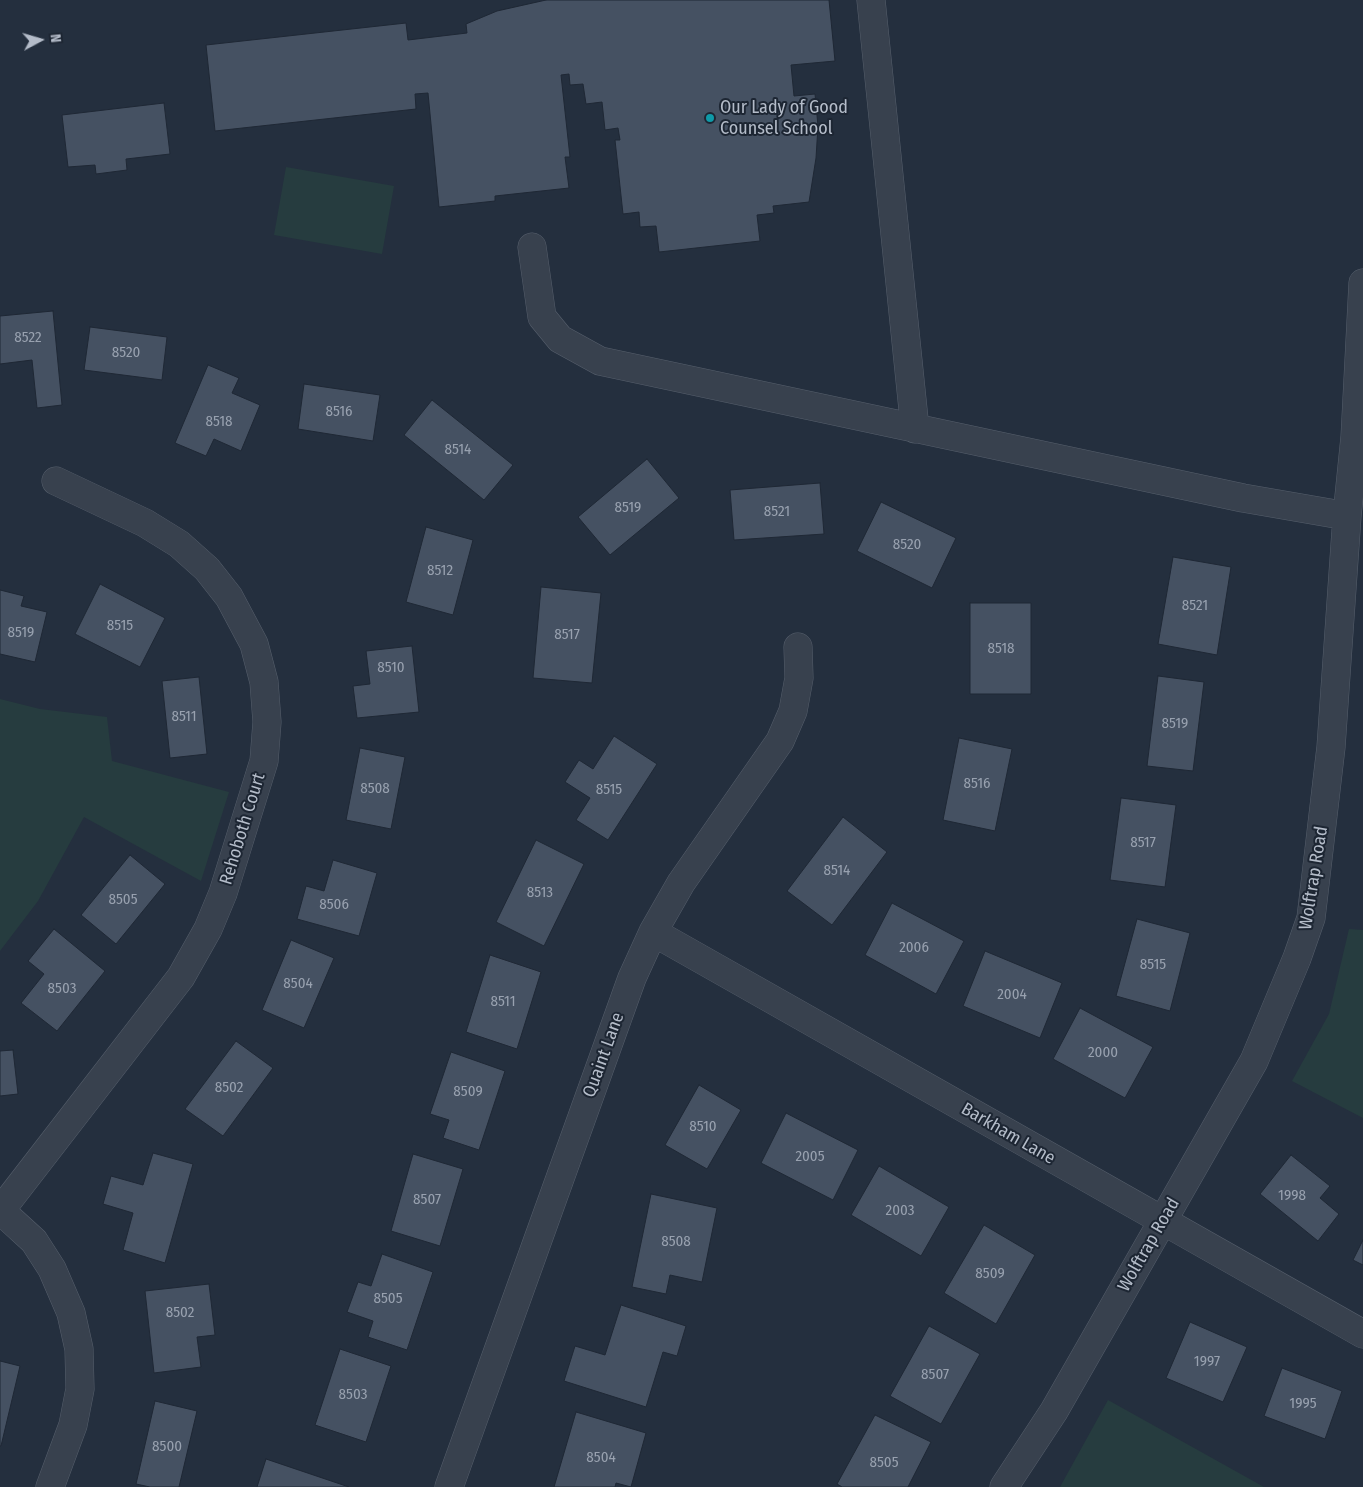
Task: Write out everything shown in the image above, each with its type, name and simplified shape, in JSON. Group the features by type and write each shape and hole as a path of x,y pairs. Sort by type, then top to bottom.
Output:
{"street":[{"path":"871,0 915,429"},
{"path":"532,248 542,316 560,339 600,361 1243,498 1347,516"},
{"name":"Wolftrap Road","path":"1004,1487 1054,1412 1254,1061 1297,958 1311,918 1331,747 1347,516 1360,416 1363,283"},
{"name":"Rehoboth Court","path":"0,1210 181,977 208,929 223,893 264,760 267,722 264,682 254,644 229,596 207,569 179,544 145,523 56,481"},
{"name":"Quaint Lane","path":"449,1487 632,978 653,932 681,883 780,740 793,711 798,678 798,647"},
{"name":"Barkham Lane","path":"653,932 1162,1222 1363,1334"},
{"path":"0,1210 34,1241 52,1269 71,1312 79,1349 80,1389 73,1426 50,1487"}],"green space":[{"path":"286,167 394,186 382,254 274,235"},
{"path":"0,699 40,709 107,717 112,761 229,792 201,881 84,817 38,901 0,951"},
{"path":"1349,929 1363,930 1363,1118 1292,1081 1329,1014"},
{"path":"1108,1400 1221,1463 1264,1487 1060,1487"}],"building":[{"name":"Our Lady of Good Counsel School","path":"546,0 829,0 835,61 791,65 794,96 815,94 818,126 816,158 809,202 773,206 774,213 757,215 760,241 659,252 656,226 640,227 639,212 623,214 615,140 620,140 618,128 605,130 602,102 586,104 583,84 570,85 569,74 561,75 570,157 565,157 569,188 495,196 495,201 439,207 428,93 415,94 416,109 215,131 206,45 406,23 408,40 467,33 466,24 497,11"},
{"path":"164,103 170,154 126,159 127,170 96,174 95,165 68,167 62,115"},
{"path":"53,311 62,405 37,408 32,360 0,364 0,316"},
{"path":"90,327 167,337 162,380 84,370"},
{"path":"208,365 239,378 232,393 260,405 241,451 214,439 206,456 175,443"},
{"path":"304,384 380,395 373,441 298,429"},
{"path":"432,400 513,465 484,500 404,435"},
{"path":"647,459 679,498 610,555 578,517"},
{"path":"820,483 824,534 734,540 730,490"},
{"path":"881,502 956,538 932,588 857,551"},
{"path":"426,527 473,540 453,615 406,602"},
{"path":"1173,557 1231,567 1217,655 1158,644"},
{"path":"100,584 165,618 140,667 75,634"},
{"path":"541,587 601,593 592,683 533,678"},
{"path":"0,590 24,596 21,606 47,612 35,662 0,654"},
{"path":"970,603 1031,603 1031,694 970,694"},
{"path":"412,646 419,712 357,718 353,686 370,684 366,651"},
{"path":"1158,676 1204,682 1193,771 1147,766"},
{"path":"199,677 207,754 170,758 162,681"},
{"path":"614,736 657,764 608,840 576,820 590,798 565,782 579,760 593,769"},
{"path":"959,738 1012,749 995,831 943,820"},
{"path":"360,748 405,757 391,829 346,820"},
{"path":"1121,798 1176,805 1165,887 1110,880"},
{"path":"843,817 887,852 832,925 787,891"},
{"path":"536,840 584,864 544,946 496,922"},
{"path":"130,855 165,884 116,944 81,915"},
{"path":"333,860 377,873 359,936 297,919 306,886 324,891"},
{"path":"892,903 964,941 936,994 865,955"},
{"path":"1137,919 1190,933 1170,1011 1116,996"},
{"path":"54,929 105,971 57,1031 21,1003 44,974 28,961"},
{"path":"291,940 334,958 304,1028 262,1010"},
{"path":"985,951 1062,983 1040,1038 963,1006"},
{"path":"490,955 541,972 517,1049 466,1032"},
{"path":"1080,1008 1153,1047 1125,1098 1053,1059"},
{"path":"236,1041 273,1068 223,1136 185,1109"},
{"path":"13,1050 18,1094 0,1096 0,1051"},
{"path":"451,1052 505,1071 479,1150 443,1138 449,1120 430,1114"},
{"path":"699,1085 741,1110 707,1169 665,1145"},
{"path":"786,1113 858,1150 833,1200 761,1163"},
{"path":"153,1153 193,1164 165,1263 123,1250 133,1213 103,1204 111,1176 143,1185"},
{"path":"413,1154 463,1169 440,1246 391,1231"},
{"path":"1291,1155 1330,1186 1320,1198 1339,1214 1318,1241 1260,1194"},
{"path":"879,1166 949,1207 921,1256 851,1215"},
{"path":"651,1194 717,1208 702,1282 670,1275 666,1294 632,1287"},
{"path":"984,1225 1035,1255 996,1324 944,1293"},
{"path":"1363,1240 1363,1265 1353,1260"},
{"path":"382,1254 433,1272 407,1350 368,1337 373,1321 347,1312 358,1282 371,1286"},
{"path":"209,1284 215,1335 197,1337 201,1367 154,1373 145,1291"},
{"path":"621,1305 686,1326 677,1356 663,1352 646,1407 564,1381 575,1346 605,1355"},
{"path":"1190,1322 1247,1347 1223,1402 1166,1378"},
{"path":"929,1326 980,1354 941,1424 890,1396"},
{"path":"340,1349 391,1366 366,1442 315,1425"},
{"path":"0,1361 20,1366 1,1446 0,1446"},
{"path":"1282,1368 1342,1391 1325,1439 1264,1416"},
{"path":"155,1401 197,1411 179,1487 150,1487 136,1484"},
{"path":"576,1412 646,1433 631,1487 616,1483 615,1487 554,1487"},
{"path":"875,1415 931,1442 908,1487 842,1487 837,1484"},
{"path":"266,1459 349,1487 257,1487"}],"place":[{"name":"Our Lady of Good Counsel School","path":"710,118"}]}
